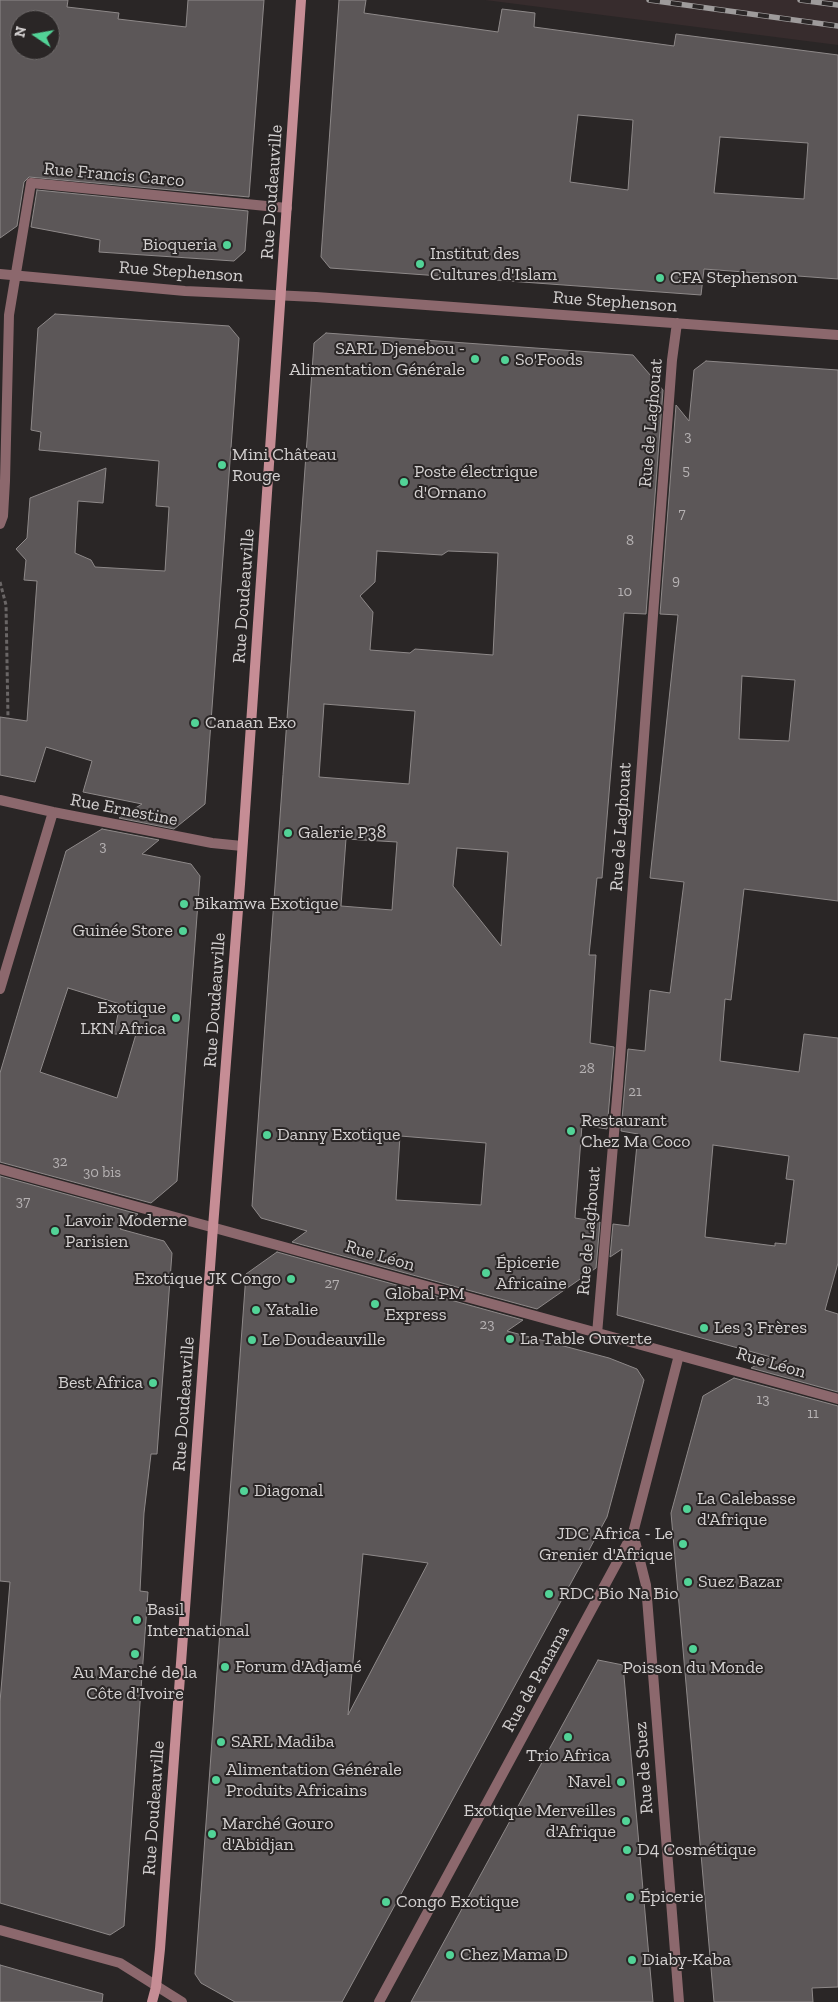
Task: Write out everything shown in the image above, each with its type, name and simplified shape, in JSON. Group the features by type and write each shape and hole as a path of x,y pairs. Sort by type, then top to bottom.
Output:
{"street":[{"name":"Rue Doudeauville","path":"152,2002 156,1986 242,846 301,4"},
{"name":"Rue Francis Carco","path":"14,276 30,183 287,208"},
{"name":"Rue Stephenson","path":"0,274 186,290 281,295 838,335"},
{"path":"0,524 3,516 5,481 9,315 14,276"},
{"name":"Rue de Laghouat","path":"597,1334 618,1086 672,360 677,323"},
{"name":"Rue Ernestine","path":"0,800 212,844 242,846"},
{"path":"0,989 53,812"},
{"name":"Rue Léon","path":"0,1168 838,1399"},
{"name":"Rue de Panama","path":"379,2002 633,1533 679,1355"},
{"name":"Rue de Suez","path":"633,1533 646,1585 679,2002"},
{"path":"0,1930 120,1963 182,2002"}],"path":[{"path":"0,582 6,605 8,718"}],"shaded area":[{"path":"485,0 838,0 838,45"}],"building":[{"path":"0,0 68,0 67,7 119,13 118,19 186,27 188,0 264,0 249,197 29,177 24,182 17,226 0,238"},
{"path":"339,0 366,0 364,13 498,32 502,9 535,13 534,27 674,46 676,34 838,55 838,279 704,269 701,295 330,268 321,257","holes":["578,115 633,120 628,190 570,182","720,137 808,143 804,199 714,193"]},
{"path":"37,190 248,211 245,251 234,261 99,252 100,240 31,227"},
{"path":"55,314 229,326 239,338 205,804 174,829 119,818 142,804 83,792 92,761 46,747 35,782 0,775 0,717 27,721 37,581 24,580 26,560 16,549 27,538 30,498 106,468 103,503 78,501 75,553 91,560 95,567 165,571 169,507 156,506 159,461 39,450 41,432 31,430 38,328"},
{"path":"326,333 633,355 663,390 646,614 624,613 602,878 597,878 589,955 596,955 590,1043 614,1047 607,1129 582,1125 575,1218 600,1222 596,1268 537,1309 292,1242 307,1231 261,1218 252,1206 314,343","holes":["377,551 442,555 448,551 498,553 493,655 415,649 410,653 370,650 373,612 360,596 375,582","324,704 415,711 409,784 319,777","346,839 397,842 392,910 341,906","457,848 508,852 501,946 453,886","400,1136 486,1143 481,1205 396,1200"]},
{"path":"706,361 838,370 838,901 744,889 731,1000 725,999 720,1061 799,1072 804,1034 838,1038 838,1263 825,1310 838,1314 838,1392 751,1368 771,1357 617,1315 622,1249 610,1257 613,1224 629,1226 638,1134 621,1131 628,1049 645,1051 650,990 670,993 684,882 650,878 678,615 660,614 676,405 689,421 694,370","holes":["742,676 795,680 789,741 739,739","713,1145 789,1156 786,1179 794,1180 786,1244 775,1243 775,1246 705,1237"]},
{"path":"102,829 159,840 142,854 191,864 200,876 177,1181 151,1203 0,1162 0,1073 66,851","holes":["68,988 120,1004 114,1034 136,1034 117,1098 40,1072"]},
{"path":"0,1176 138,1214 120,1229 164,1241 172,1253 157,1454 151,1454 144,1513 140,1591 148,1592 124,1926 110,1935 0,1903 0,1702 10,1582 0,1581"},
{"path":"277,1252 523,1320 507,1331 609,1358 637,1369 644,1380 607,1517 342,2002 235,2002 201,1983 195,1974 246,1274","holes":["363,1554 428,1563 348,1715"]},
{"path":"734,1378 838,1406 838,1987 812,1988 813,2002 714,2002 671,1513 703,1396"},
{"path":"598,1660 623,1665 653,2002 411,2002"},
{"path":"0,1965 103,1994 102,2002 0,2002"}],"railway":[{"path":"649,0 838,26"},
{"path":"800,0 838,5"}],"place":[{"name":"Bioqueria","path":"227,245"},
{"name":"Institut des Cultures d'Islam","path":"420,264"},
{"name":"CFA Stephenson","path":"660,278"},
{"name":"SARL Djenebou - Alimentation Générale","path":"475,359"},
{"name":"So'Foods","path":"505,360"},
{"name":"Mini Château Rouge","path":"222,465"},
{"name":"Poste électrique d'Ornano","path":"404,482"},
{"name":"Canaan Exo","path":"195,723"},
{"name":"Galerie P38","path":"288,833"},
{"name":"Bikamwa Exotique","path":"184,904"},
{"name":"Guinée Store","path":"183,931"},
{"name":"Exotique LKN Africa","path":"176,1018"},
{"name":"Restaurant Chez Ma Coco","path":"571,1131"},
{"name":"Danny Exotique","path":"267,1135"},
{"name":"Lavoir Moderne Parisien","path":"55,1231"},
{"name":"Épicerie Africaine","path":"486,1273"},
{"name":"Exotique JK Congo","path":"291,1279"},
{"name":"Global PM Express","path":"375,1304"},
{"name":"Yatalie","path":"256,1310"},
{"name":"Les 3 Frères","path":"704,1328"},
{"name":"La Table Ouverte","path":"510,1339"},
{"name":"Le Doudeauville","path":"252,1340"},
{"name":"Best Africa","path":"153,1383"},
{"name":"Diagonal","path":"244,1491"},
{"name":"La Calebasse d'Afrique","path":"687,1509"},
{"name":"JDC Africa - Le Grenier d'Afrique","path":"683,1544"},
{"name":"Suez Bazar","path":"688,1582"},
{"name":"RDC Bio Na Bio","path":"549,1594"},
{"name":"Basil International","path":"137,1620"},
{"name":"Poisson du Monde","path":"693,1649"},
{"name":"Au Marché de la Côte d'Ivoire","path":"135,1654"},
{"name":"Forum d'Adjamé","path":"225,1667"},
{"name":"Trio Africa","path":"568,1737"},
{"name":"SARL Madiba","path":"221,1742"},
{"name":"Alimentation Générale Produits Africains","path":"216,1780"},
{"name":"Navel","path":"621,1782"},
{"name":"Exotique Merveilles d'Afrique","path":"626,1821"},
{"name":"Marché Gouro d'Abidjan","path":"212,1834"},
{"name":"D4 Cosmétique","path":"627,1850"},
{"name":"Épicerie","path":"630,1897"},
{"name":"Congo Exotique","path":"386,1902"},
{"name":"Chez Mama D","path":"450,1955"},
{"name":"Diaby-Kaba","path":"632,1960"}]}
